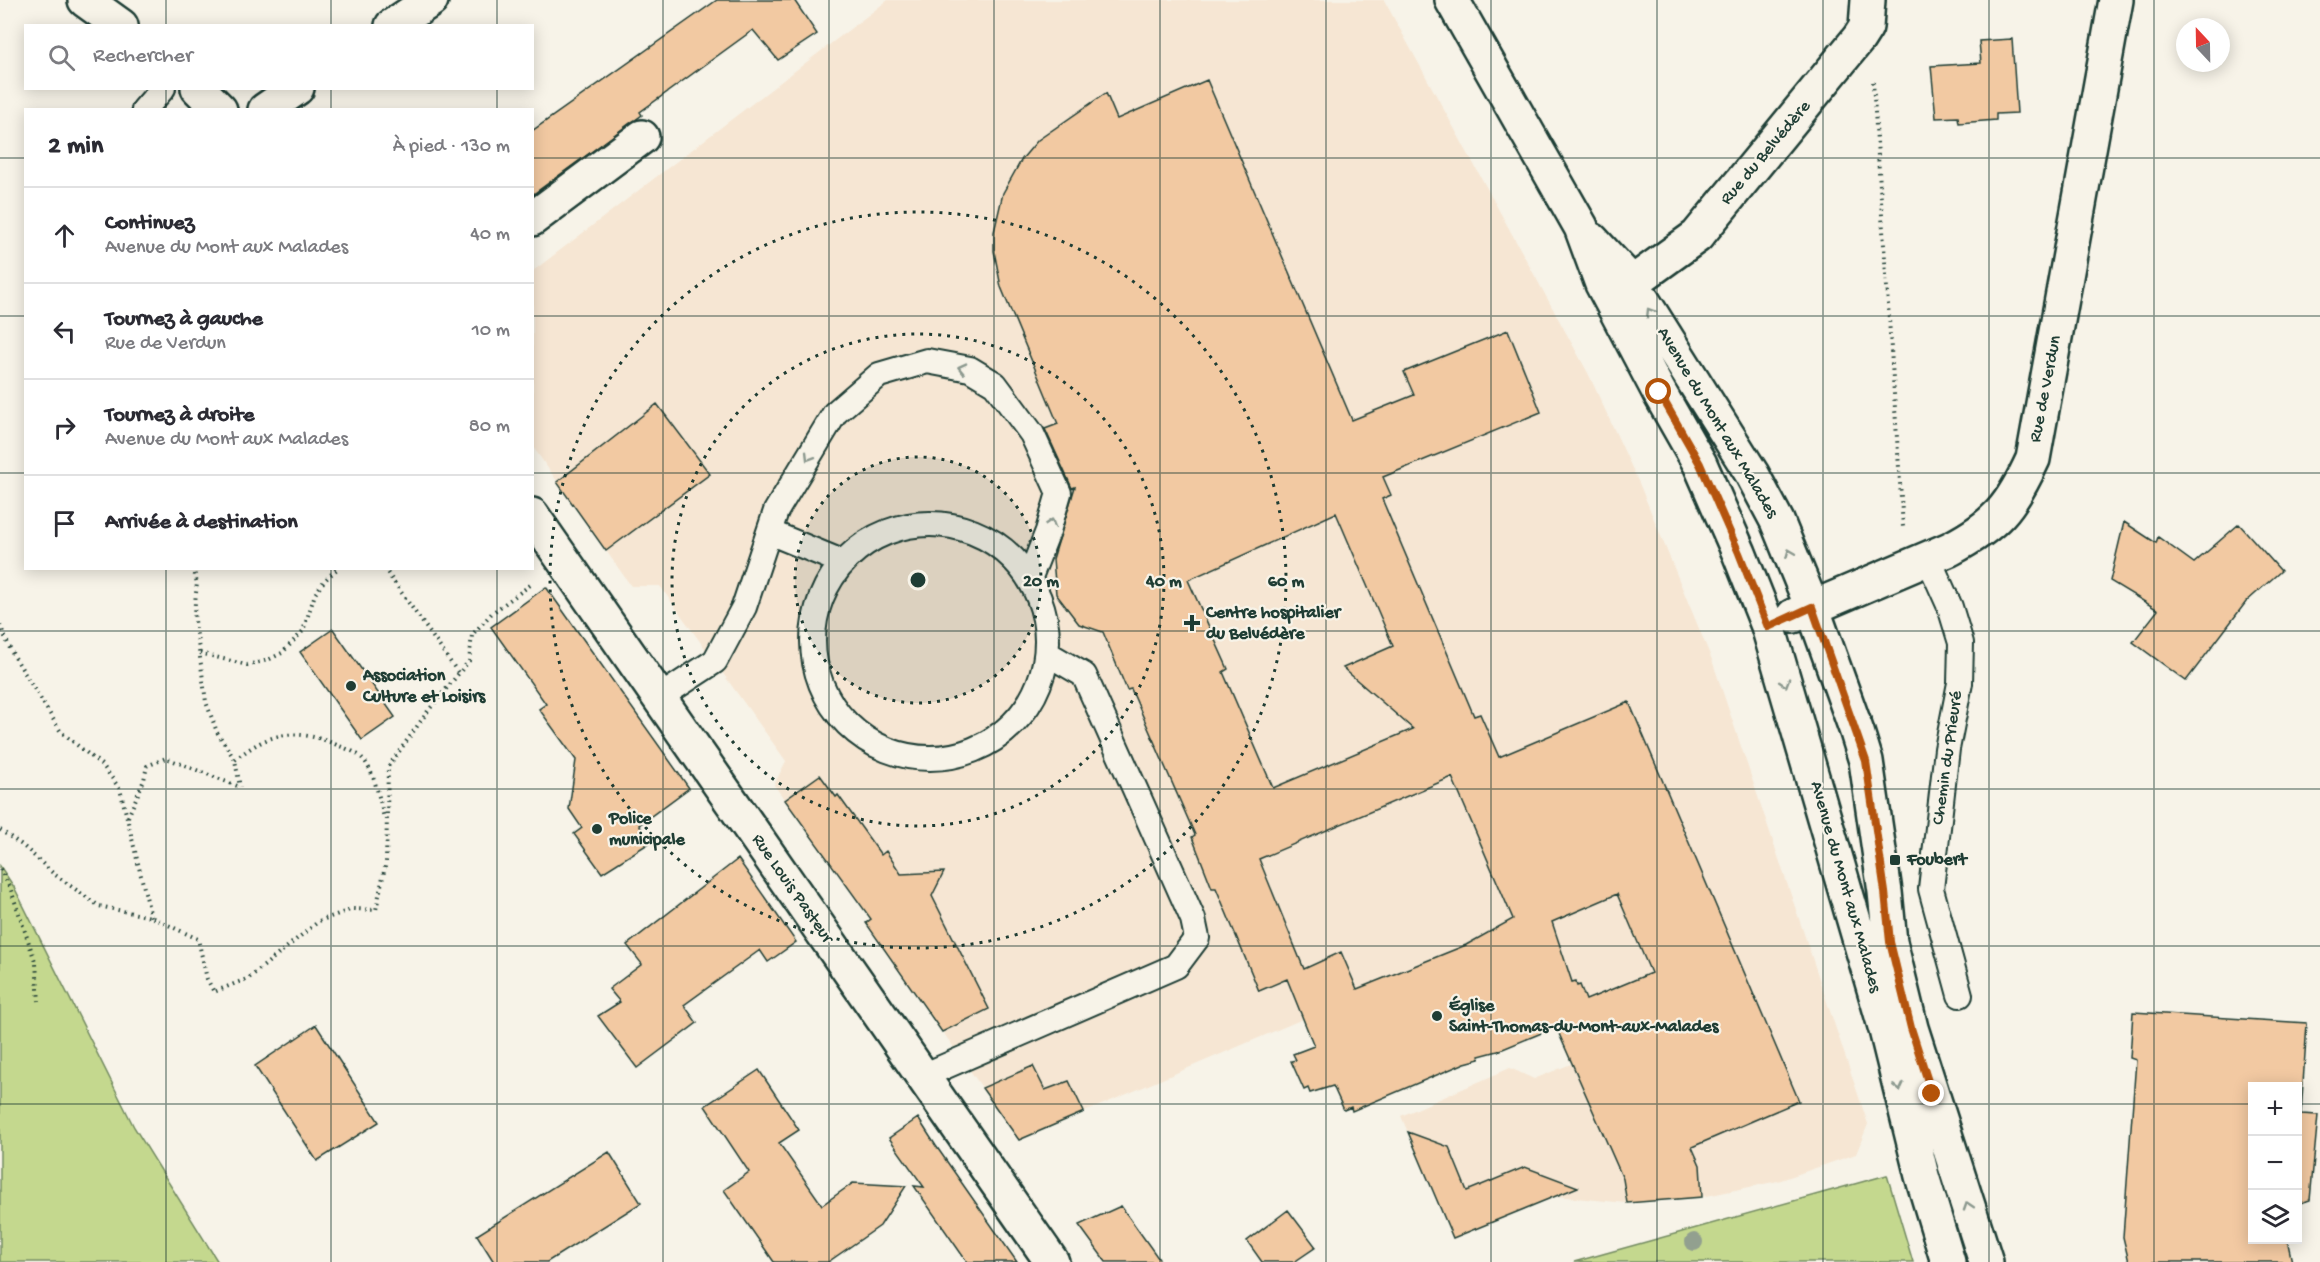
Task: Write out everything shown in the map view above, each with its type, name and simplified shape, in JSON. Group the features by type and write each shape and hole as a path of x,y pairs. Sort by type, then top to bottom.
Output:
{"street":[{"path":"86,0 118,24"},
{"path":"395,24 431,0"},
{"name":"Avenue du Mont aux Malades","path":"1452,0 1581,227 1602,284 1700,464 1739,553 1768,627 1886,1030 1922,1176 1948,1262"},
{"name":"Rue du Belvédère","path":"1632,283 1697,236 1746,178 1859,38 1866,27 1868,0"},
{"name":"Rue de Verdun","path":"1768,627 1973,537 1990,524 2018,492 2033,459 2116,0"},
{"path":"200,90 218,108"},
{"path":"268,108 294,90"},
{"path":"534,217 642,136"},
{"name":"Avenue du Mont aux Malades","path":"1581,227 1632,283 1752,474 1777,521 1812,607 1866,761 1890,942 1911,1028 1986,1262"},
{"name":"Rue Louis Pasteur","path":"534,518 1052,1262"}],"lane":[{"path":"146,108 161,90"},
{"path":"660,697 715,661 744,607 772,522 835,413 879,375 927,361 970,369 995,384 1007,400 1032,434 1059,493 1048,531 1030,577"},
{"path":"772,522 842,562"},
{"path":"940,524 975,532 1006,550 1030,577 1046,614 1048,654 1036,692 1025,709 1013,725 980,748 941,758 901,755 865,739 836,711 818,676 812,636 821,597 842,562 870,539 904,526 940,524"},
{"name":"Chemin du Prieuré","path":"1917,563 1950,607 1961,643 1960,683 1947,749 1931,889 1960,995"},
{"path":"923,1076 1176,966 1197,938 1192,920 1084,675 1048,654"}],"path":[{"path":"1872,72 1917,563"},
{"path":"0,830 22,845 54,874 99,906 151,917 198,939 207,979 214,992 249,978 319,921 353,909 376,910 386,862 385,821 388,767 428,711 469,661 472,635 492,613 539,579 551,578 568,566"},
{"path":"128,819 144,780 147,766 166,758 240,787 236,760 217,732 206,702 194,613 197,583 194,570"},
{"path":"200,653 247,665 268,660 282,653 303,631 315,594 324,580 336,570"},
{"path":"385,570 459,674"},
{"path":"0,625 11,651 61,732 103,766 120,789 151,917"},
{"path":"236,760 246,751 275,737 306,734 321,738 362,758 372,777 385,821"},
{"path":"0,869 11,890 36,964 39,1000"}],"shaded area":[{"name":"Centre hospitalier du Belvédère","path":"888,0 1384,0 1588,373 1639,483 1712,660 1868,1124 1856,1154 1778,1181 1702,1197 1627,1203 1555,1196 1453,1238 1401,1116 1510,1068 1534,1079 1571,1064 1554,1022 1571,988 1577,985 1575,981 1570,983 1424,968 1422,963 1417,965 1420,970 1360,988 1302,1017 1303,1019 1019,1140 866,923 871,919 774,785 786,761 660,586 631,586 534,448 534,270"}],"green space":[{"path":"0,866 14,887 134,1127 218,1262 0,1262"},
{"path":"1887,1175 1913,1262 1574,1262"}],"building":[{"path":"717,0 794,0 817,34 778,60 753,30 640,112 642,115 534,194 534,130"},
{"path":"2012,39 2017,113 1996,114 1996,120 1959,123 1958,117 1936,118 1931,66 1981,63 1979,41"},
{"path":"1207,80 1352,420 1414,395 1404,372 1508,330 1541,412 1383,477 1391,495 1382,499 1474,716 1480,714 1499,757 1629,702 1799,1101 1692,1147 1700,1165 1702,1197 1627,1203 1623,1179 1556,1027 1498,1051 1479,1056 1480,1059 1465,1063 1352,1111 1351,1107 1344,1110 1333,1086 1310,1093 1308,1088 1304,1090 1291,1061 1296,1060 1293,1054 1314,1046 1287,979 1259,991 1216,888 1212,888 1192,837 1195,835 1131,689 1127,690 1103,632 1079,624 1056,594 1053,559 1075,487 1072,488 1045,429 1058,424 1001,287 994,251 994,232 1003,193 1022,159 1038,140 1106,93 1117,119","holes":["1336,513 1393,646 1343,668 1413,729 1273,788 1223,672 1228,669 1188,580","1452,777 1513,919 1466,945 1357,989 1341,952 1304,969 1259,859","1617,894 1651,973 1586,1000 1580,985 1577,986 1576,981 1572,982 1552,922"]},
{"path":"657,404 710,474 606,551 557,482"},
{"path":"2124,522 2156,543 2158,537 2194,563 2239,524 2281,571 2246,602 2186,681 2133,642 2158,610 2110,581"},
{"path":"546,587 689,788 639,825 651,842 602,873 574,834 582,828 569,809 576,760 539,709 546,704 491,627"},
{"path":"333,629 395,717 362,740 300,652"},
{"path":"820,775 836,797 838,795 881,855 886,851 901,874 944,872 932,896 989,1009 942,1032 866,923 871,919 785,800"},
{"path":"738,859 796,942 768,962 760,950 684,1005 697,1023 637,1068 598,1016 620,1002 609,989 642,964 627,945"},
{"path":"2133,1012 2307,1023 2302,1099 2302,1082 2248,1082 2248,1244 2288,1244 2292,1262 2129,1262 2123,1237 2136,1060 2130,1058"},
{"path":"316,1025 379,1122 317,1161 255,1066"},
{"path":"1033,1066 1045,1090 1069,1081 1084,1112 1019,1140 982,1088"},
{"path":"759,1070 799,1130 779,1143 822,1205 853,1183 906,1186 880,1226 828,1262 774,1262 724,1190 749,1172 705,1106"},
{"path":"2302,1114 2318,1115 2310,1200 2302,1203"},
{"path":"918,1118 1017,1262 967,1262 914,1186 924,1187 889,1138"},
{"path":"1408,1132 1449,1147 1467,1191 1525,1167 1578,1187 1453,1238"},
{"path":"609,1152 641,1203 547,1262 494,1262 477,1235"},
{"path":"1121,1206 1161,1262 1106,1262 1079,1225"},
{"path":"1288,1210 1316,1247 1294,1262 1262,1262 1247,1241"}],"place":[{"name":"Centre hospitalier du Belvédère","path":"1192,623"},
{"name":"Association Culture et Loisirs","path":"351,686"},
{"name":"Police municipale","path":"597,829"},
{"name":"Foubert","path":"1895,860"},
{"name":"Église Saint-Thomas-du-Mont-aux-Malades","path":"1437,1016"}],"route":[{"path":"1659,392 1700,464 1768,627 1812,607 1866,761 1890,942 1911,1028 1932,1094"}]}
